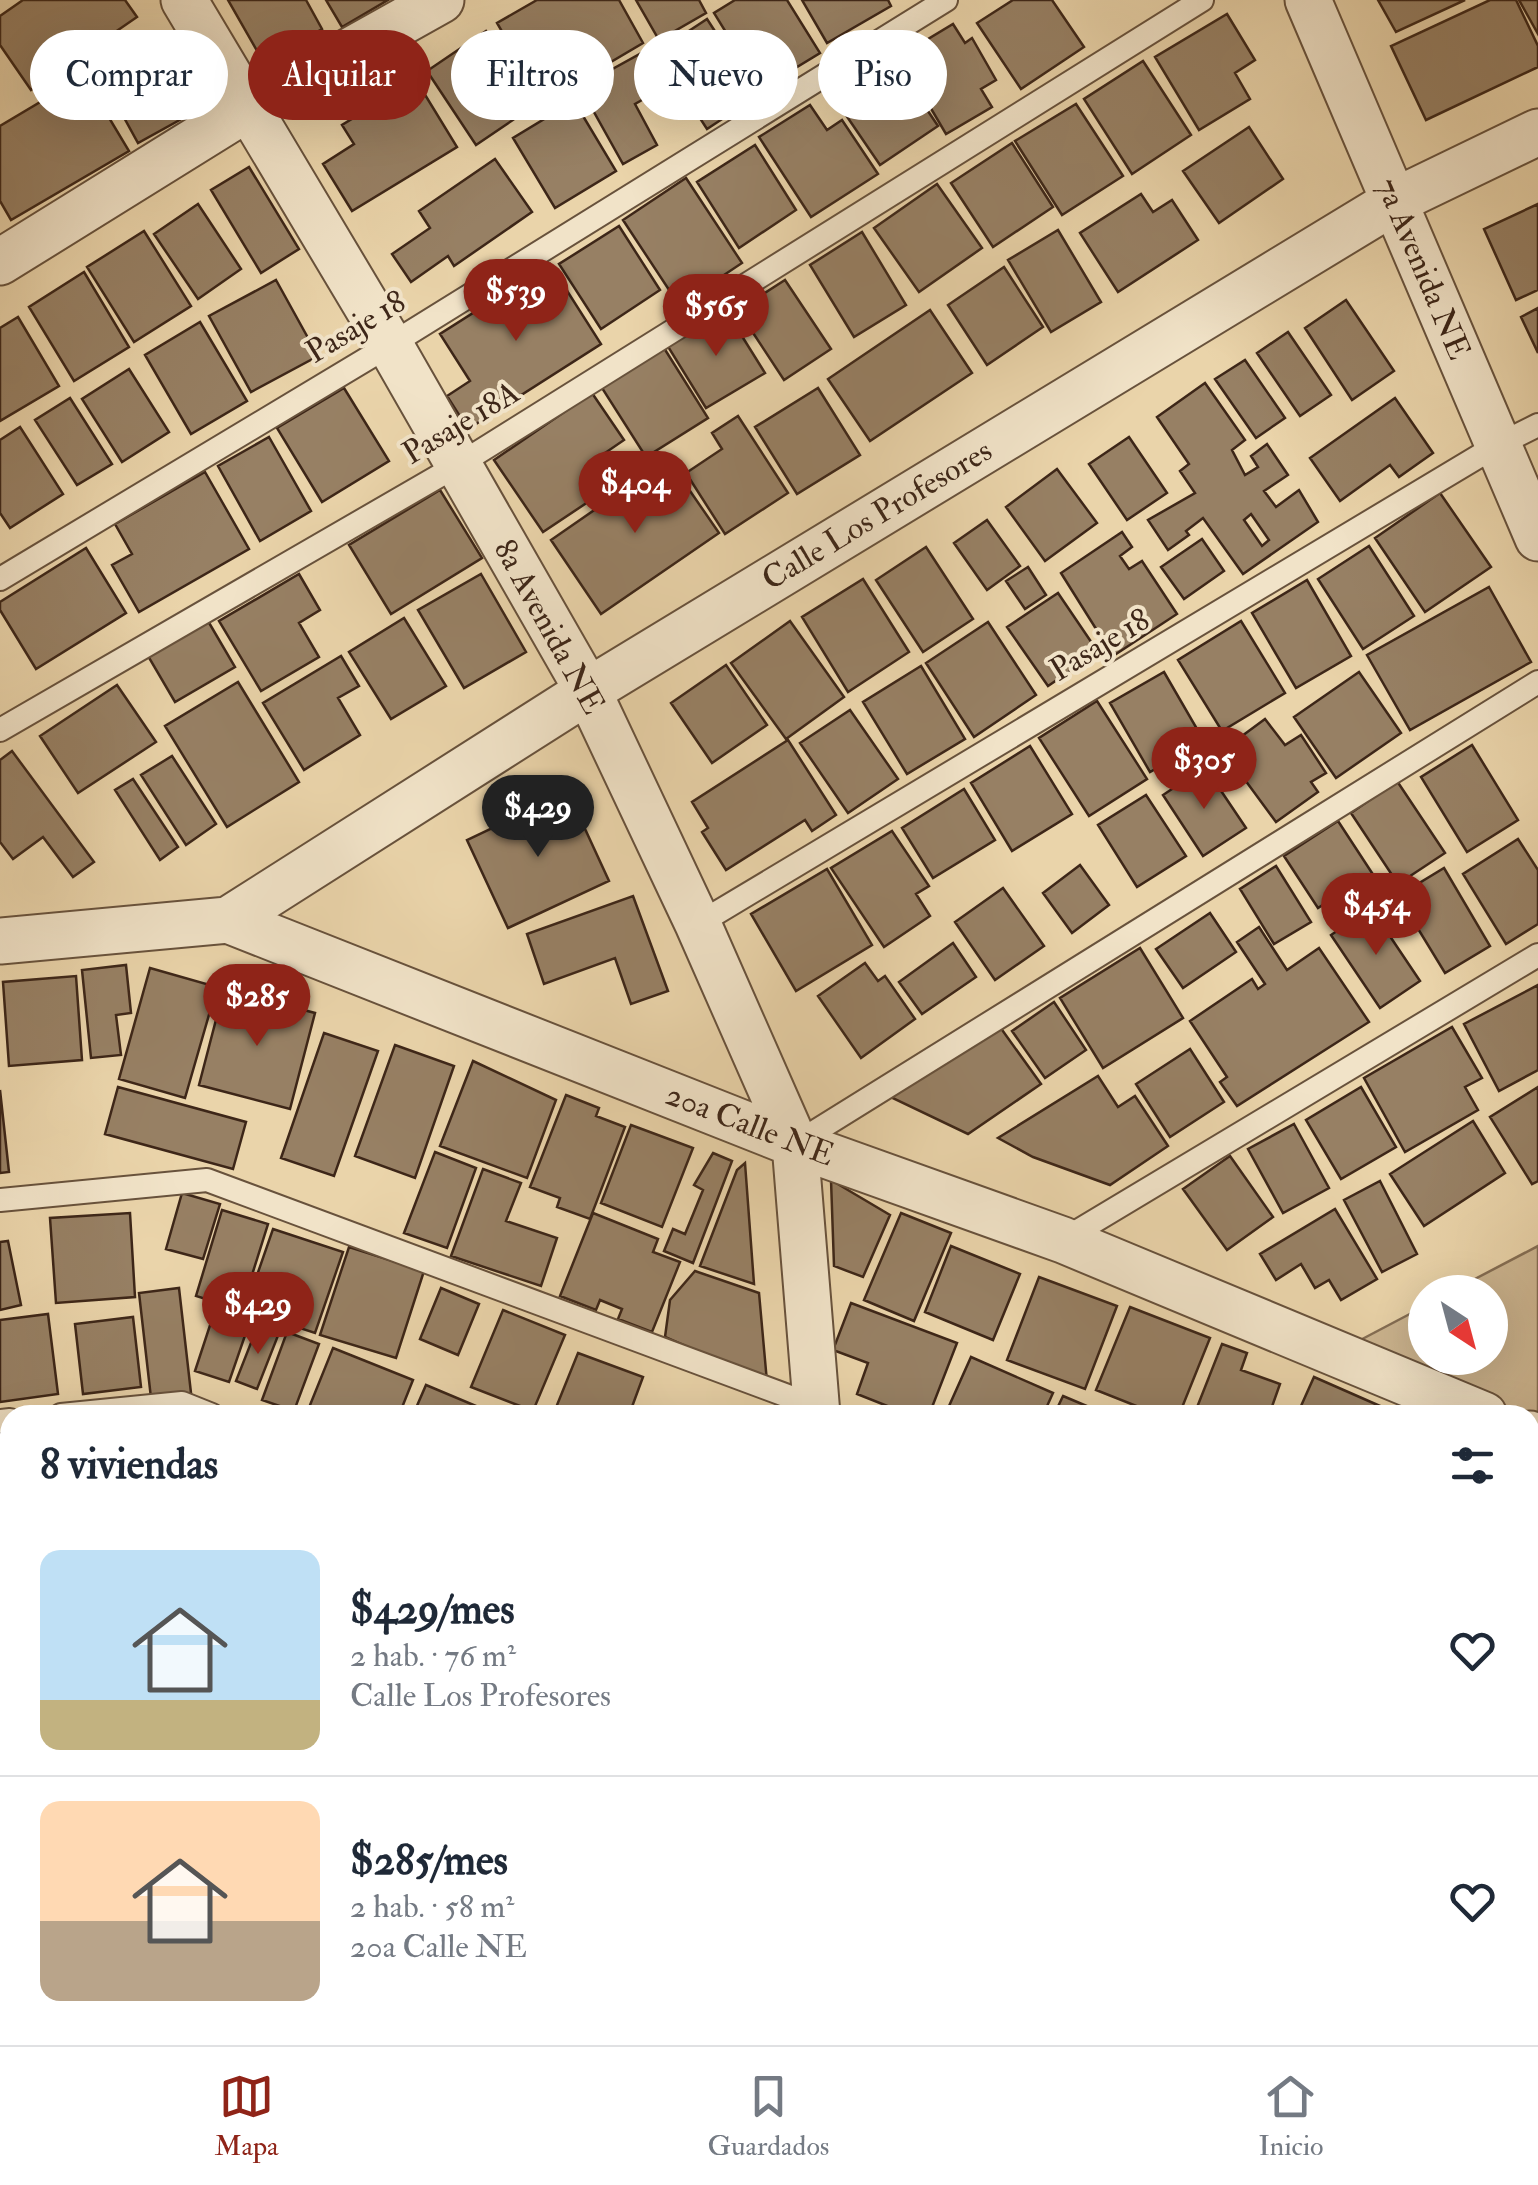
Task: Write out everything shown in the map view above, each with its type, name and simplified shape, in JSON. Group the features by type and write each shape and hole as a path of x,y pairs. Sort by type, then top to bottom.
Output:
{"street":[{"name":"8a Avenida NE","path":"184,0 248,108"},
{"path":"387,30 441,0"},
{"name":"7a Avenida NE","path":"1308,0 1538,538"},
{"path":"0,262 248,108"},
{"name":"8a Avenida NE","path":"255,120 390,344 588,691 698,924 795,1144 823,1405"},
{"name":"Calle Los Profesores","path":"228,920 588,691 1395,201 1538,132"},
{"name":"20a Calle NE","path":"0,942 228,920 795,1144 1063,1240 1460,1405"}],"lane":[{"name":"Pasaje 18","path":"0,579 390,344 946,0"},
{"name":"Pasaje 18A","path":"0,730 458,465 1202,0"},
{"name":"Pasaje 18","path":"698,924 1496,446 1538,425"},
{"path":"795,1144 1538,682"},
{"path":"1063,1240 1538,955"},
{"path":"0,1200 207,1180 805,1405"},
{"path":"162,1405 187,1405"}],"shaded area":[{"path":"1538,1246 1538,1405 1502,1405 1424,1375 1508,1375 1508,1275 1483,1275"},
{"path":"1408,1315 1408,1369 1349,1346"}],"building":[{"path":"23,0 125,0 137,17 118,30 30,30 30,89 0,45 0,16"},
{"path":"228,0 306,0 322,29 248,30 248,35"},
{"path":"326,0 388,0 342,27"},
{"path":"537,0 619,0 636,30 634,48 614,60 614,30 501,30 497,23"},
{"path":"636,0 699,0 706,13 676,30 653,30"},
{"path":"735,0 787,0 818,54 798,66 798,30 725,30 714,13"},
{"path":"802,0 888,0 891,6 849,30 819,30"},
{"path":"1013,0 1052,0 1084,47 1021,89 977,23"},
{"path":"1378,0 1465,0 1396,32"},
{"path":"1490,0 1516,0 1538,46 1538,67 1426,120 1391,46"},
{"path":"1519,0 1538,0 1538,34"},
{"path":"1227,14 1255,60 1235,73 1250,99 1199,130 1155,57"},
{"path":"707,19 714,30 690,30"},
{"path":"953,24 965,43 972,38 996,80 981,89 992,107 946,134 938,120 947,120 947,30 943,30"},
{"path":"451,55 451,107 431,77 431,68"},
{"path":"634,57 634,120 644,120 657,145 623,164 598,120 614,120 614,68"},
{"path":"1143,61 1191,135 1132,174 1084,99"},
{"path":"1076,104 1123,176 1062,215 1015,141"},
{"path":"431,105 457,147 352,211 323,164 354,144 342,125 350,120 431,120"},
{"path":"810,105 827,130 842,120 878,174 811,217 759,137 786,120 798,120 798,113"},
{"path":"30,108 30,120 110,120 129,151 11,220 0,201 0,126"},
{"path":"125,120 180,120 138,143"},
{"path":"459,120 513,120 476,145"},
{"path":"543,120 585,120 616,171 555,208 513,138"},
{"path":"701,120 721,120 707,129"},
{"path":"849,120 934,120 938,126 880,165"},
{"path":"1249,127 1283,179 1219,223 1183,171"},
{"path":"1012,143 1053,207 993,247 951,183"},
{"path":"755,145 796,210 739,248 697,182"},
{"path":"495,159 532,212 454,266 448,256 411,282 392,254 430,228 419,211"},
{"path":"249,167 299,249 261,273 211,190"},
{"path":"686,178 742,263 679,305 623,220"},
{"path":"937,184 982,248 919,292 874,228"},
{"path":"1141,194 1153,212 1172,200 1198,240 1118,292 1080,233"},
{"path":"198,204 241,269 198,299 154,234"},
{"path":"1538,204 1538,290 1516,300 1484,229"},
{"path":"619,226 660,290 601,329 559,264"},
{"path":"1058,230 1101,302 1051,332 1008,260"},
{"path":"144,231 191,306 134,342 87,267"},
{"path":"862,232 906,305 854,337 810,265"},
{"path":"550,264 601,344 468,429 447,396 470,381 440,334"},
{"path":"1004,267 1043,327 987,365 948,305"},
{"path":"84,272 129,347 74,381 29,307"},
{"path":"276,280 318,356 251,392 209,316"},
{"path":"785,280 831,349 784,380 738,310"},
{"path":"1346,300 1394,371 1352,400 1305,328"},
{"path":"1538,308 1538,353 1521,317"},
{"path":"725,309 765,373 706,408 667,345"},
{"path":"930,310 972,373 870,441 828,379"},
{"path":"18,317 59,386 0,421 0,328"},
{"path":"200,322 247,401 191,434 145,355"},
{"path":"1288,332 1331,395 1300,416 1257,353"},
{"path":"664,348 708,418 646,457 602,388"},
{"path":"1245,360 1285,418 1256,438 1215,379"},
{"path":"129,369 169,432 122,462 82,399"},
{"path":"1205,383 1245,440 1232,450 1245,475 1258,467 1251,456 1267,444 1288,475 1264,491 1276,507 1299,490 1318,522 1243,574 1203,518 1186,531 1189,535 1168,550 1148,520 1195,493 1180,471 1189,464 1157,417","holes":["1251,514 1269,540 1262,546 1244,520"]},
{"path":"344,388 389,461 322,502 277,428"},
{"path":"818,388 860,455 797,494 755,427"},
{"path":"592,393 624,440 586,466 603,492 543,532 494,460"},
{"path":"70,398 112,464 77,485 35,420"},
{"path":"1395,398 1433,453 1399,477 1390,465 1340,501 1310,458"},
{"path":"738,416 788,493 725,534 686,473 722,449 712,433"},
{"path":"20,427 63,494 10,528 0,513 0,440"},
{"path":"269,437 311,511 260,541 218,466"},
{"path":"1129,437 1167,493 1127,520 1089,464"},
{"path":"668,459 719,533 601,614 551,540"},
{"path":"1057,469 1097,523 1045,561 1006,507"},
{"path":"205,472 249,549 139,612 112,565 132,554 115,524"},
{"path":"440,490 482,558 391,614 349,545"},
{"path":"1440,493 1491,567 1425,612 1375,538"},
{"path":"987,520 1020,566 987,590 954,543"},
{"path":"1122,532 1132,547 1120,556 1129,569 1142,561 1177,614 1113,656 1061,573"},
{"path":"1202,539 1224,571 1184,599 1161,567"},
{"path":"1369,546 1414,616 1363,649 1318,579"},
{"path":"926,547 973,619 923,652 876,580"},
{"path":"86,548 126,613 36,669 0,610 0,602"},
{"path":"1028,567 1046,595 1025,609 1006,581"},
{"path":"299,574 320,610 299,623 319,657 261,691 219,621"},
{"path":"481,574 526,652 464,688 418,610"},
{"path":"863,579 909,652 848,692 802,617"},
{"path":"1307,580 1351,656 1296,688 1252,613"},
{"path":"1489,587 1531,662 1410,730 1367,655"},
{"path":"1058,593 1098,652 1048,686 1007,627"},
{"path":"404,618 446,686 391,719 349,652"},
{"path":"208,621 235,667 175,702 148,656"},
{"path":"790,621 844,697 786,739 731,663"},
{"path":"1241,621 1285,693 1222,731 1178,660"},
{"path":"988,622 1036,695 974,737 926,663"},
{"path":"341,656 359,686 338,698 360,735 304,770 263,703"},
{"path":"726,665 767,725 712,763 671,703"},
{"path":"921,666 965,739 907,774 863,702"},
{"path":"1164,672 1204,741 1150,772 1110,703"},
{"path":"1359,672 1401,733 1336,778 1294,717"},
{"path":"238,682 299,782 227,827 165,726"},
{"path":"117,685 156,742 78,793 40,736"},
{"path":"1097,701 1147,779 1089,816 1039,738"},
{"path":"850,710 898,779 848,813 800,743"},
{"path":"1265,719 1285,745 1301,735 1326,773 1311,782 1318,792 1276,822 1223,750"},
{"path":"788,740 836,815 812,831 805,820 726,870 702,832 708,828 692,802"},
{"path":"1472,745 1518,820 1467,852 1421,777"},
{"path":"1030,746 1072,814 1012,851 971,783"},
{"path":"12,751 94,862 73,877 43,837 13,859 0,842 0,760"},
{"path":"172,756 216,824 186,845 141,775"},
{"path":"1205,767 1246,828 1203,856 1163,795"},
{"path":"133,779 178,847 160,860 115,790"},
{"path":"1397,781 1445,853 1398,884 1351,813"},
{"path":"964,789 995,840 933,878 902,828"},
{"path":"568,792 609,881 508,928 467,840"},
{"path":"1146,795 1186,856 1137,887 1098,825"},
{"path":"1338,821 1372,873 1318,908 1284,856"},
{"path":"892,831 929,886 916,894 930,916 884,947 831,868"},
{"path":"1518,839 1538,870 1538,924 1506,944 1463,874"},
{"path":"1080,865 1109,905 1072,933 1043,893"},
{"path":"1276,866 1311,922 1274,944 1240,889"},
{"path":"1444,868 1490,946 1445,973 1398,896"},
{"path":"827,869 872,945 796,991 751,914"},
{"path":"1003,888 1044,946 995,980 955,922"},
{"path":"633,896 668,991 631,1004 615,958 544,984 527,934"},
{"path":"1371,908 1420,981 1380,1008 1331,935"},
{"path":"1210,913 1236,952 1183,988 1156,949"},
{"path":"1259,927 1287,970 1319,948 1369,1022 1237,1106 1220,1082 1227,1077 1190,1021 1252,979 1258,989 1265,984 1237,942"},
{"path":"953,943 976,977 922,1014 899,982"},
{"path":"1140,948 1183,1018 1103,1068 1060,998"},
{"path":"865,963 878,981 885,976 915,1019 861,1058 818,996"},
{"path":"126,965 131,1013 116,1015 121,1055 91,1058 82,970"},
{"path":"150,968 217,987 185,1098 119,1079"},
{"path":"76,976 82,1060 9,1066 3,982"},
{"path":"1538,985 1538,1070 1499,1091 1464,1024"},
{"path":"224,989 315,1013 290,1109 199,1085"},
{"path":"1054,1002 1086,1050 1045,1078 1012,1031"},
{"path":"1000,1027 1041,1084 968,1134 882,1093"},
{"path":"1452,1027 1482,1078 1465,1087 1478,1110 1405,1152 1364,1078"},
{"path":"324,1033 378,1051 334,1176 281,1158"},
{"path":"395,1045 454,1066 415,1178 355,1156"},
{"path":"1190,1049 1224,1102 1170,1137 1136,1084"},
{"path":"473,1061 556,1100 527,1178 440,1146"},
{"path":"1098,1076 1118,1107 1135,1096 1168,1146 1110,1185 1033,1157 998,1138"},
{"path":"118,1087 246,1122 233,1169 105,1134"},
{"path":"1361,1087 1396,1147 1341,1179 1306,1120"},
{"path":"1538,1087 1538,1181 1532,1184 1490,1117"},
{"path":"0,1090 9,1172 0,1173"},
{"path":"566,1095 599,1108 596,1116 625,1127 590,1219 557,1207 560,1198 530,1187"},
{"path":"1473,1121 1505,1173 1424,1226 1390,1174"},
{"path":"1294,1124 1329,1188 1283,1213 1248,1149"},
{"path":"631,1125 693,1148 662,1227 601,1203"},
{"path":"435,1152 476,1168 447,1248 404,1233"},
{"path":"713,1153 732,1161 693,1263 664,1251 673,1229 685,1234 703,1190 694,1185"},
{"path":"1230,1156 1273,1217 1227,1250 1183,1189"},
{"path":"745,1163 754,1284 700,1266 737,1170"},
{"path":"483,1169 521,1183 506,1221 557,1238 541,1286 451,1256"},
{"path":"831,1180 890,1215 863,1277 834,1266"},
{"path":"1380,1181 1417,1254 1382,1272 1344,1200"},
{"path":"182,1193 220,1204 203,1259 166,1249"},
{"path":"1335,1209 1377,1279 1341,1300 1329,1280 1315,1288 1301,1264 1276,1280 1260,1254"},
{"path":"222,1210 268,1224 241,1310 196,1296"},
{"path":"130,1213 135,1297 56,1303 50,1218"},
{"path":"593,1213 658,1239 653,1252 680,1262 652,1332 618,1319 622,1309 600,1300 596,1310 560,1296"},
{"path":"901,1213 951,1233 914,1321 864,1300"},
{"path":"273,1229 343,1252 315,1333 245,1310"},
{"path":"8,1241 21,1305 0,1310 0,1242"},
{"path":"951,1246 1020,1274 993,1340 925,1312"},
{"path":"349,1247 424,1271 396,1358 320,1335"},
{"path":"695,1271 759,1293 767,1382 665,1337 670,1300"},
{"path":"1039,1277 1117,1306 1085,1389 1007,1360"},
{"path":"179,1288 191,1393 151,1398 139,1293"},
{"path":"441,1288 479,1304 458,1355 420,1339"},
{"path":"851,1303 957,1343 933,1405 885,1405 857,1394 868,1363 833,1350"},
{"path":"1130,1307 1210,1338 1183,1405 1134,1405 1096,1390"},
{"path":"215,1310 250,1321 229,1382 195,1371"},
{"path":"503,1310 565,1335 536,1405 518,1405 471,1387"},
{"path":"48,1314 58,1394 0,1402 0,1320"},
{"path":"133,1317 141,1387 83,1394 75,1324"},
{"path":"258,1325 279,1333 257,1389 236,1381"},
{"path":"287,1332 319,1344 296,1405 262,1400"},
{"path":"1222,1344 1247,1353 1241,1370 1280,1384 1273,1405 1198,1405"},
{"path":"333,1348 413,1380 403,1405 310,1405"},
{"path":"578,1353 643,1377 633,1405 557,1405"},
{"path":"971,1357 1053,1393 1048,1405 949,1405"},
{"path":"1314,1377 1378,1405 1301,1405"},
{"path":"426,1385 474,1405 417,1405"},
{"path":"1063,1396 1084,1405 1059,1405"}]}
